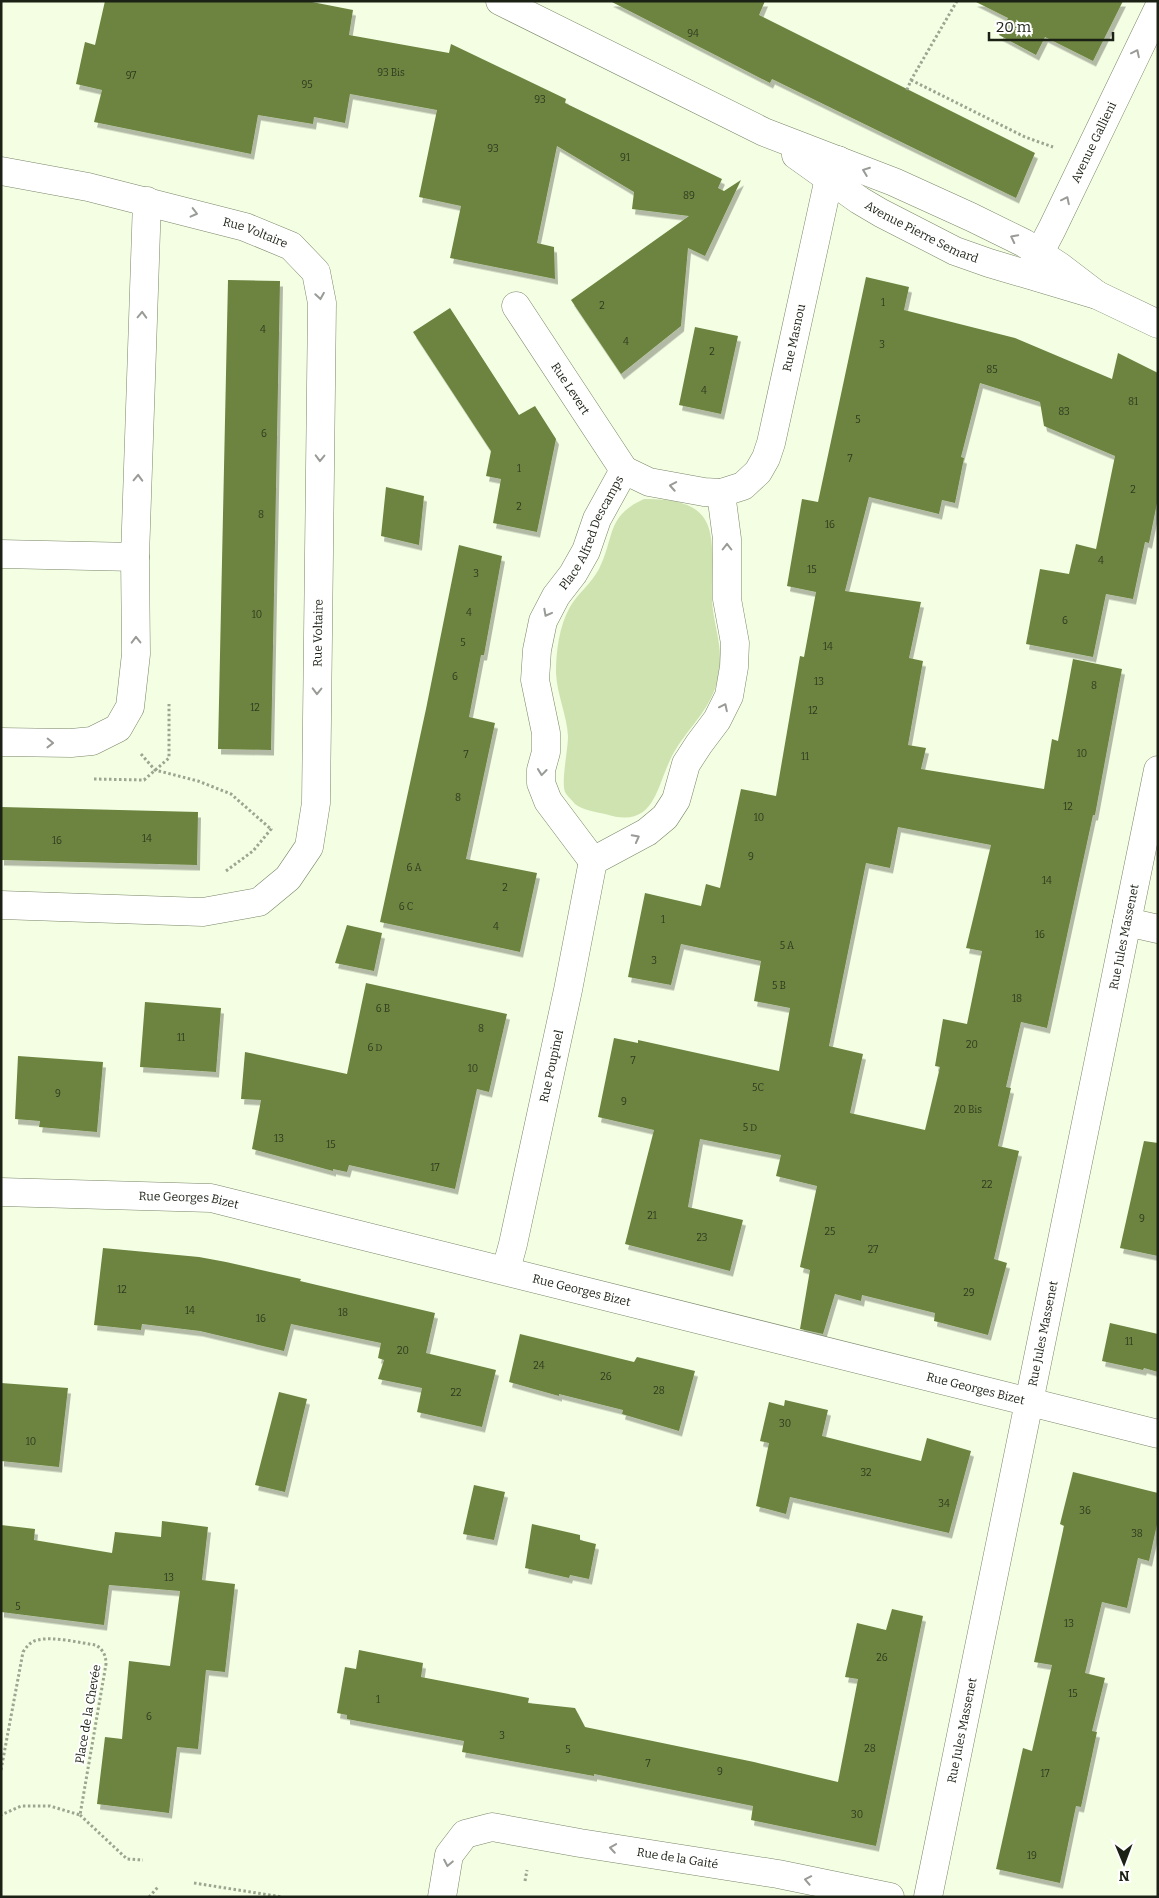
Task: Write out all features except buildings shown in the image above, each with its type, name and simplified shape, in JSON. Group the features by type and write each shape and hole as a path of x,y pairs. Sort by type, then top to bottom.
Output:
{"street":[{"name":"Avenue Pierre Semard","path":"500,1 764,132 834,169 881,213 955,251 1034,264 1059,266 1097,295 1158,324"},
{"name":"Avenue Gallieni","path":"1034,264 1158,9"},
{"name":"Avenue Pierre Semard","path":"834,169 894,182 971,217 1024,243 1034,264"},
{"name":"Rue Masnou","path":"721,493 743,486 758,472 766,458 834,169"},
{"name":"Rue Voltaire","path":"1,171 88,187 245,227 291,246 316,272 322,303 316,803 309,847 288,878 259,902 203,912 1,905"},
{"path":"1,742 71,743 92,741 118,728 130,707 135,679 136,654 135,557 147,201"},
{"name":"Rue Levert","path":"516,306 624,470"},
{"name":"Place Alfred Descamps","path":"593,861 548,801 541,783 541,770 546,752 546,733 535,680 537,650 543,620 556,596 586,551 596,519 624,470 649,482 704,492 721,493"},
{"path":"593,861 648,832 665,816 676,800 686,764 717,720 729,696 736,643 727,599 727,539 721,493"},
{"path":"1,554 135,557"},
{"name":"Rue Jules Massenet","path":"928,1897 1158,770"},
{"name":"Rue Poupinel","path":"506,1270 568,990 593,861"},
{"path":"1126,922 1158,930"},
{"name":"Rue Georges Bizet","path":"1,1192 211,1198 1158,1434"},
{"name":"Rue de la Gaité","path":"442,1897 449,1855 465,1834 492,1827 609,1848 778,1874 844,1892 890,1897"}],"path":[{"path":"907,90 910,80 958,1"},
{"path":"910,80 1025,137 1061,150"},
{"path":"118,728 155,770 198,780 231,794 272,828 288,878"},
{"name":"Place de la Chevée","path":"1,1770 23,1652 29,1644 46,1639 100,1648 105,1653 106,1664 80,1815"},
{"path":"1,1815 21,1806 50,1806 80,1815 127,1859 143,1860"},
{"path":"194,1883 282,1897"},
{"path":"149,1897 158,1887"}],"green space":[{"path":"644,499 670,501 689,506 701,514 708,526 712,558 712,599 720,667 711,698 676,749 653,800 646,810 636,816 623,817 581,808 565,792 564,781 568,736 557,681 557,656 559,639 566,614 599,569 617,520 632,506"}]}
